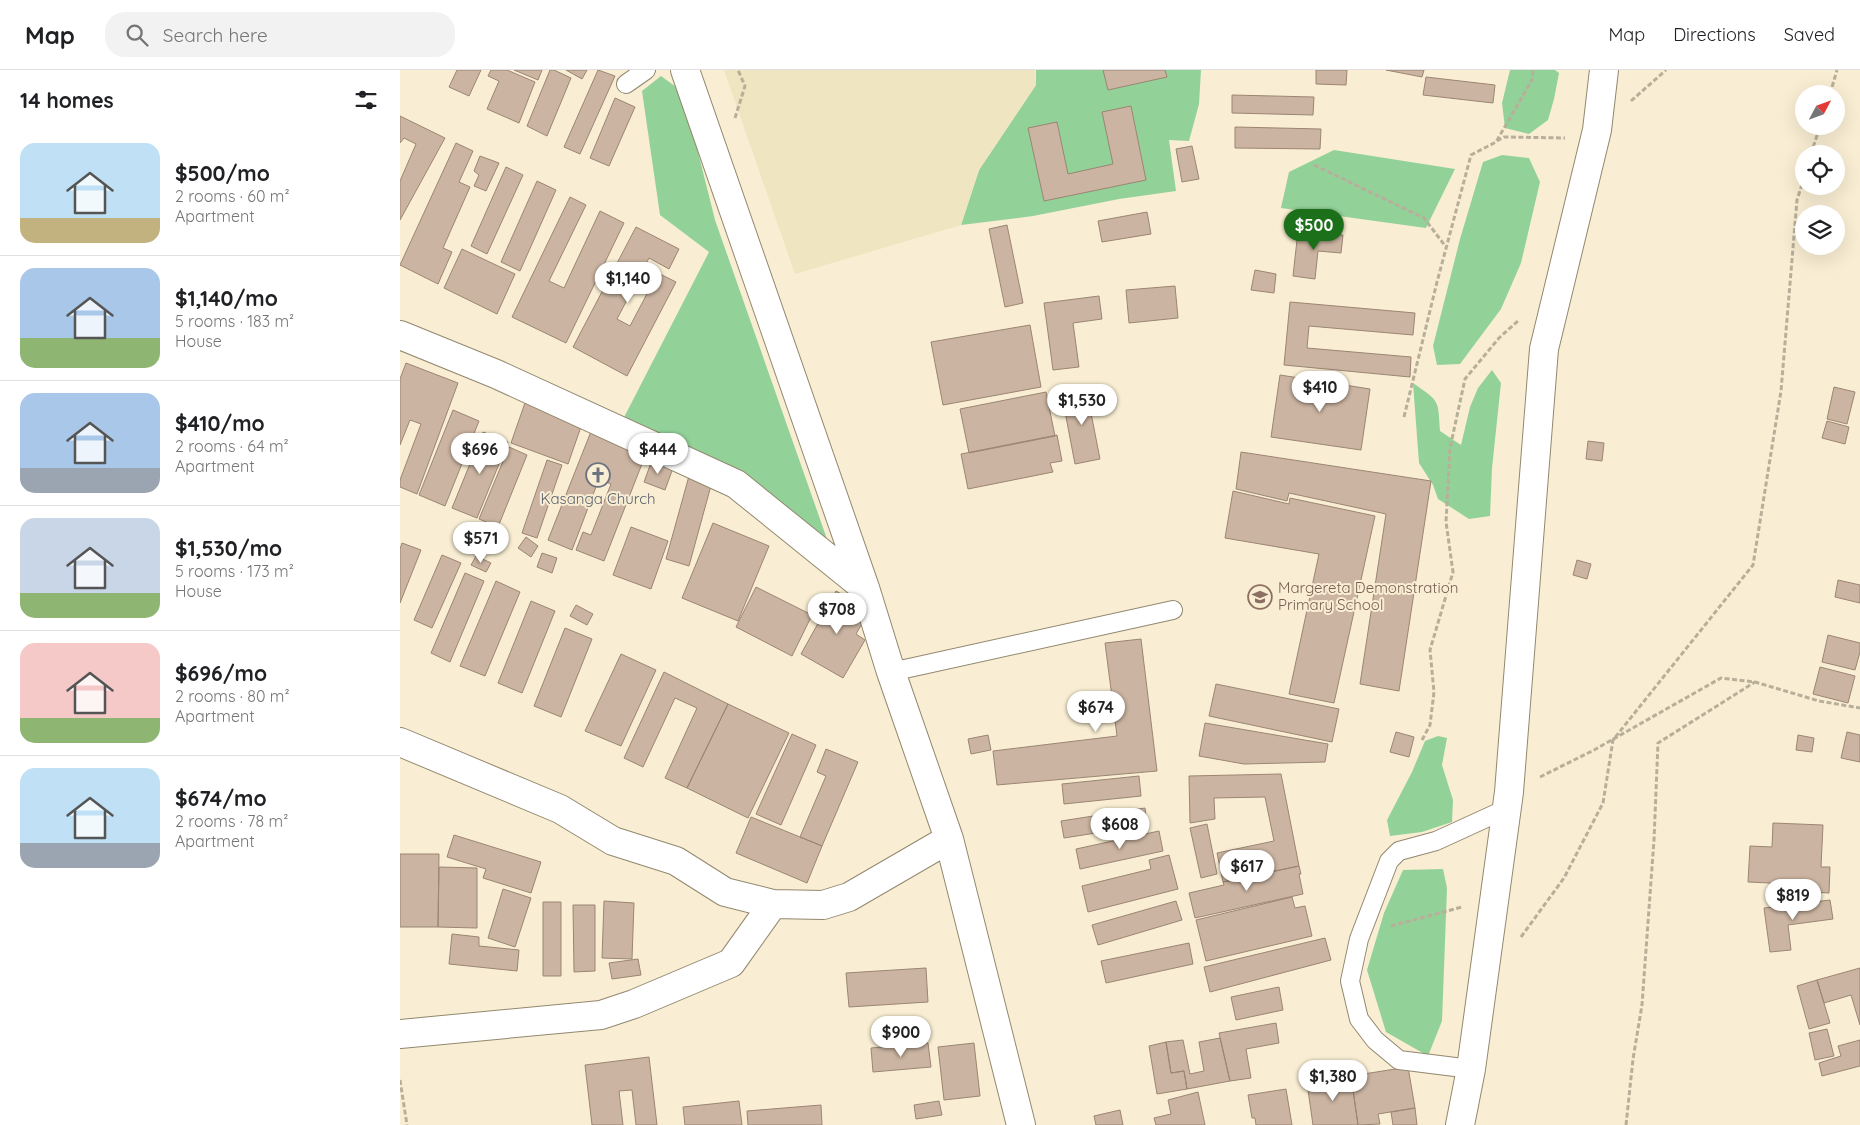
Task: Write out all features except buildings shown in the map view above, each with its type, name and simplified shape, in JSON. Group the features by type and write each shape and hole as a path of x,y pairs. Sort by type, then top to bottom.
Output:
{"street":[{"path":"1460,1125 1471,1069 1508,800 1544,349 1595,139 1604,70"},
{"path":"683,74 865,588 891,672 949,839 1021,1125"},
{"path":"400,335 496,374 736,484 865,588"},
{"path":"400,742 560,808 613,841 676,861 725,892 773,904 823,905 849,897 949,839"},
{"path":"400,1034 601,1015 634,1004 731,963 773,904"}],"lane":[{"path":"626,84 646,70"},
{"path":"891,672 1173,610"},
{"path":"1471,1069 1399,1060 1375,1040 1359,1019 1350,981 1359,939 1389,861 1399,852 1436,841 1508,800"}],"path":[{"path":"1496,142 1532,80 1533,70"},
{"path":"1833,85 1837,70"},
{"path":"1404,417 1471,155 1504,137 1595,139"},
{"path":"1314,165 1424,218 1446,248"},
{"path":"1517,942 1564,878 1603,803 1613,740 1753,565 1781,391 1799,195"},
{"path":"1422,740 1430,725 1434,692 1430,650 1453,572 1446,522 1450,448 1465,379 1499,338 1519,320"},
{"path":"1508,800 1721,678 1755,682 1819,700 1860,708"},
{"path":"1626,1125 1633,1059 1642,1005 1654,840 1658,744 1755,682"},
{"path":"1359,939 1402,922 1494,898"},
{"path":"400,1080 407,1125"}],"green space":[{"path":"1036,70 1201,70 1199,104 1189,141 1169,140 1176,191 1119,199 1033,216 961,225 979,170 1036,85"},
{"path":"1510,70 1555,70 1559,73 1548,120 1529,134 1505,128 1502,103"},
{"path":"661,76 683,92 715,220 834,559 741,484 617,431 709,252 660,215 642,91"},
{"path":"1334,150 1455,169 1426,228 1281,208 1289,172"},
{"path":"1502,155 1529,158 1540,182 1521,263 1501,309 1460,364 1437,365 1433,346 1460,239 1483,162"},
{"path":"1492,370 1501,383 1492,468 1490,516 1469,519 1438,499 1433,485 1419,463 1413,383 1436,402 1440,431 1461,445 1470,407 1478,388"},
{"path":"1438,736 1447,738 1442,765 1453,800 1452,822 1422,832 1390,836 1387,820 1412,772 1425,741"},
{"path":"1443,869 1447,888 1442,1021 1428,1056 1386,1032 1367,970 1384,913 1403,870"}],"sand":[{"path":"724,70 1035,70 1036,85 979,170 961,225 795,274"}],"place":[{"name":"Kasanga Church","path":"598,475"},
{"name":"Margereta Demonstration Primary School","path":"1260,597"}]}
